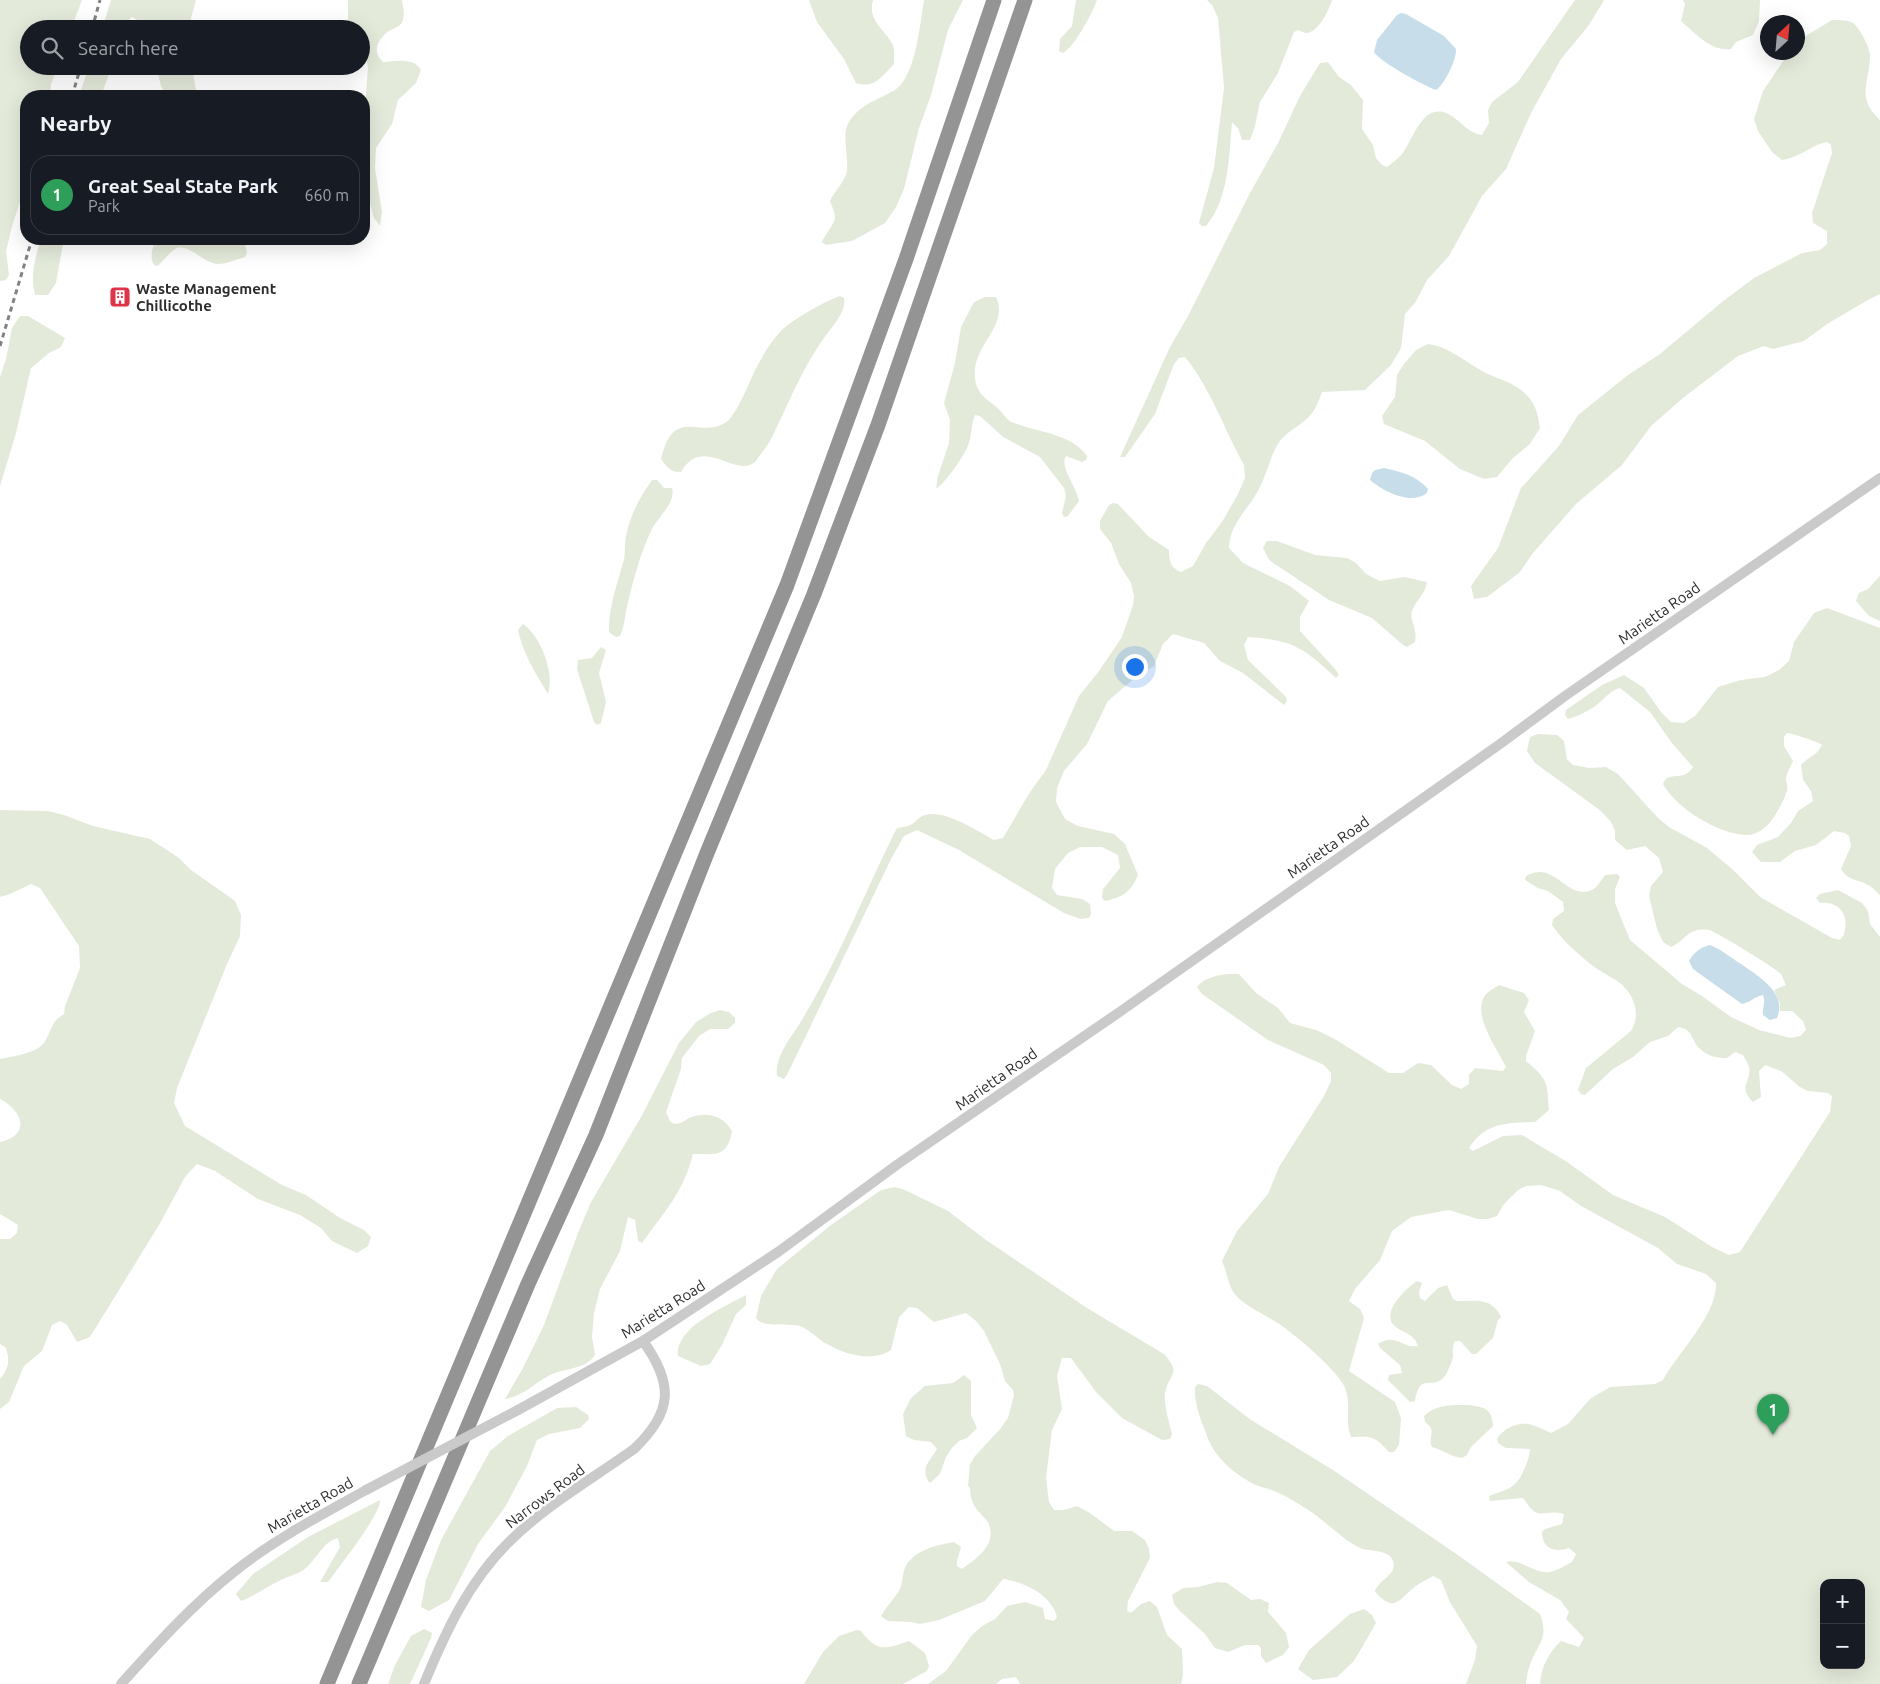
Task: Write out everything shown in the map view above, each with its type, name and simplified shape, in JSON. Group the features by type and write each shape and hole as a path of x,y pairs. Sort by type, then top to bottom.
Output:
{"highway":[{"path":"327,1684 787,585 906,258 994,0"},
{"path":"359,1684 528,1284 596,1135 707,853 814,594 881,416 1025,0"}],"street":[{"name":"Marietta Road","path":"121,1684 187,1614 236,1570 272,1545 314,1518 518,1410 642,1341 778,1252 898,1164 1121,1011 1573,691 1880,478"},
{"name":"Narrows Road","path":"424,1684 448,1628 460,1606 488,1565 508,1542 536,1518 634,1449 654,1426 664,1405 664,1381 655,1358 642,1341"}],"green space":[{"path":"0,0 82,0 74,20 20,20 20,75 54,75 50,90 20,90 20,202 6,251 9,275 6,280 0,281"},
{"path":"111,0 196,0 191,20 137,20 132,17 129,20 105,20"},
{"path":"348,0 402,0 404,13 402,23 386,33 377,46 377,52 383,62 409,61 421,70 416,83 398,100 392,124 376,148 375,168 382,212 380,226 374,218 370,203 370,90 366,90 367,75 370,75 370,20 348,20"},
{"path":"809,0 873,0 872,14 893,45 894,64 882,77 873,83 856,83 844,59 817,22"},
{"path":"924,0 963,0 948,30 931,95 919,128 904,189 896,207 885,223 852,241 826,245 822,242 835,217 830,201 847,171 845,139 849,122 858,111 895,90 902,83 908,73 916,48"},
{"path":"1076,0 1097,0 1078,37 1063,53 1059,51 1060,39 1072,26"},
{"path":"1207,0 1332,0 1326,15 1314,30 1305,33 1298,30 1294,32 1278,73 1260,102 1250,140 1242,140 1238,128 1232,122 1229,163 1224,190 1214,215 1206,226 1202,226 1199,223 1214,168 1224,88 1218,18 1212,5"},
{"path":"1575,0 1604,0 1589,25 1561,59 1531,113 1506,169 1482,196 1449,256 1427,280 1415,303 1405,314 1401,348 1391,365 1365,390 1322,392 1315,408 1308,417 1281,439 1256,495 1232,531 1229,548 1243,563 1290,586 1309,601 1300,617 1300,631 1339,675 1336,678 1315,659 1297,647 1276,640 1248,637 1244,645 1248,660 1286,697 1287,701 1284,705 1243,673 1220,661 1204,643 1173,634 1163,644 1154,666 1137,676 1108,701 1087,744 1064,771 1057,788 1056,802 1065,819 1078,826 1114,834 1125,844 1138,875 1129,890 1122,895 1105,901 1102,898 1103,889 1120,868 1118,855 1102,847 1080,847 1068,853 1055,869 1052,888 1057,895 1082,899 1090,904 1091,914 1089,918 1080,919 1064,913 959,850 917,830 904,836 891,859 787,1075 784,1079 777,1076 777,1068 782,1053 841,948 897,828 909,826 920,817 933,814 942,815 961,822 994,840 1003,838 1030,792 1046,770 1079,696 1122,637 1133,605 1134,596 1131,583 1119,564 1111,543 1100,529 1100,521 1109,505 1113,503 1118,504 1149,537 1169,550 1171,564 1181,572 1193,566 1238,494 1245,478 1244,465 1210,396 1185,357 1179,358 1174,364 1155,414 1125,457 1120,457 1170,347 1278,143 1300,96 1320,63 1328,62 1339,77 1351,85 1363,100 1362,129 1373,145 1376,158 1382,165 1387,167 1402,154 1424,118 1431,114 1438,112 1446,113 1472,132 1482,135 1489,123 1488,110 1492,102 1518,82"},
{"path":"1683,0 1760,0 1759,21 1753,35 1736,42 1731,49 1717,48 1704,41 1681,21 1685,4"},
{"path":"1832,20 1847,21 1857,27 1864,37 1870,52 1866,97 1872,112 1880,120 1880,294 1827,324 1804,341 1773,349 1764,346 1738,356 1683,398 1651,426 1622,465 1576,504 1533,553 1519,573 1487,597 1474,599 1471,586 1498,548 1521,488 1559,446 1578,415 1628,375 1660,354 1754,278 1802,253 1820,250 1827,244 1827,231 1813,223 1812,213 1832,153 1831,145 1827,142 1794,157 1782,160 1772,152 1758,131 1754,119 1763,91 1784,60 1805,60 1805,36"},
{"path":"86,75 109,75 103,90 81,90"},
{"path":"158,75 194,75 196,90 163,90"},
{"path":"39,245 63,245 56,283 48,295 35,295 33,280"},
{"path":"154,245 245,245 247,253 245,257 218,264 207,261 185,248 180,248 175,249 158,266 154,265 152,259"},
{"path":"840,296 844,298 841,313 816,349 772,437 755,462 747,466 709,457 699,457 690,461 681,472 674,471 667,466 661,459 666,443 673,433 680,428 715,427 730,419 761,359 778,334 801,316"},
{"path":"985,297 996,297 999,308 998,319 977,361 975,374 977,387 1011,422 1068,440 1087,456 1086,460 1082,462 1066,456 1064,461 1079,501 1068,516 1064,517 1062,513 1066,496 1064,488 1040,457 1003,437 980,416 975,415 969,443 963,455 950,474 936,489 938,476 949,443 950,420 944,403 955,363 961,327 974,302"},
{"path":"20,316 28,316 65,338 61,347 49,353 31,368 16,433 0,486 0,377 6,359 12,328"},
{"path":"1428,344 1443,348 1484,372 1514,385 1525,393 1534,406 1540,428 1530,444 1512,459 1497,477 1484,479 1460,469 1425,441 1384,424 1382,416 1395,397 1397,375 1416,350"},
{"path":"652,480 657,480 664,488 672,488 673,494 666,510 655,524 644,546 628,602 622,632 620,636 616,637 609,632 609,623 613,597 624,560 625,539 636,507"},
{"path":"1267,541 1277,541 1315,555 1347,558 1356,563 1366,574 1380,581 1404,577 1427,582 1411,614 1416,637 1415,642 1407,647 1403,645 1372,618 1329,600 1269,560 1263,548"},
{"path":"1880,576 1880,621 1869,616 1856,601 1859,593 1868,589"},
{"path":"1827,608 1880,628 1880,895 1868,885 1843,873 1841,869 1851,846 1849,836 1845,833 1834,831 1816,845 1795,851 1780,862 1761,862 1752,852 1757,845 1778,837 1791,823 1798,811 1813,801 1811,791 1803,780 1801,765 1817,752 1822,745 1787,733 1784,737 1784,746 1793,761 1786,779 1785,797 1771,821 1760,831 1749,835 1735,834 1711,825 1699,818 1669,793 1663,784 1667,778 1686,774 1693,767 1672,743 1650,712 1620,688 1581,714 1568,719 1565,715 1566,710 1602,685 1624,675 1644,688 1661,712 1671,722 1684,723 1695,716 1718,687 1741,680 1765,677 1779,670 1789,661 1794,642 1814,613"},
{"path":"523,624 535,637 545,656 550,676 548,694 530,664 523,647 518,630"},
{"path":"601,647 606,650 599,673 606,702 601,723 597,725 594,722 577,669 578,660 592,658"},
{"path":"1538,734 1557,735 1564,741 1567,759 1573,765 1589,768 1606,767 1618,774 1658,818 1669,827 1707,848 1731,868 1760,897 1832,938 1840,940 1844,935 1845,929 1843,913 1836,906 1820,903 1816,898 1820,894 1838,890 1862,903 1868,911 1870,924 1880,937 1880,1684 1540,1684 1544,1666 1549,1655 1557,1645 1561,1641 1579,1647 1584,1638 1566,1619 1569,1612 1560,1600 1529,1582 1506,1562 1517,1562 1538,1571 1549,1572 1572,1562 1576,1554 1569,1548 1554,1550 1544,1542 1542,1532 1545,1529 1562,1524 1564,1514 1538,1513 1533,1511 1523,1498 1490,1501 1489,1496 1508,1489 1520,1478 1530,1451 1530,1449 1506,1448 1498,1443 1497,1439 1506,1429 1519,1424 1537,1426 1551,1433 1568,1424 1590,1399 1610,1387 1655,1384 1663,1380 1704,1321 1710,1308 1715,1295 1716,1283 1706,1274 1677,1264 1658,1248 1581,1206 1560,1191 1541,1185 1526,1186 1518,1190 1504,1204 1497,1216 1488,1219 1478,1219 1449,1210 1411,1217 1392,1231 1380,1260 1355,1289 1349,1301 1360,1309 1364,1318 1349,1371 1395,1402 1401,1418 1399,1445 1394,1452 1389,1452 1373,1438 1351,1437 1348,1424 1346,1390 1338,1377 1306,1345 1282,1326 1241,1301 1232,1290 1222,1261 1237,1231 1268,1194 1279,1167 1324,1096 1331,1081 1331,1073 1324,1065 1268,1040 1202,994 1197,987 1205,980 1216,976 1239,974 1256,993 1278,1008 1290,1023 1316,1030 1333,1038 1389,1073 1403,1073 1418,1063 1431,1065 1452,1085 1461,1089 1469,1084 1469,1075 1475,1068 1503,1071 1506,1067 1484,1023 1481,1005 1484,997 1499,985 1524,993 1529,1000 1524,1012 1535,1031 1526,1061 1539,1073 1545,1082 1549,1110 1535,1122 1506,1124 1490,1129 1476,1139 1469,1148 1473,1151 1503,1136 1522,1135 1567,1162 1613,1195 1665,1217 1712,1247 1729,1255 1740,1252 1830,1112 1832,1096 1828,1093 1808,1091 1800,1087 1781,1071 1765,1065 1759,1071 1761,1097 1753,1102 1748,1097 1745,1088 1749,1077 1749,1067 1743,1055 1735,1052 1727,1058 1716,1057 1703,1052 1687,1030 1678,1027 1668,1036 1650,1042 1633,1057 1613,1069 1585,1095 1581,1094 1578,1090 1586,1068 1631,1031 1634,1026 1636,1009 1632,998 1622,985 1588,962 1556,931 1552,925 1553,919 1564,911 1563,902 1548,891 1538,888 1525,880 1526,876 1536,872 1553,876 1575,890 1583,892 1594,889 1605,875 1617,874 1620,877 1615,889 1615,903 1630,940 1682,984 1731,1017 1759,1030 1791,1038 1800,1036 1806,1030 1803,1021 1792,1011 1780,1011 1780,1004 1774,990 1786,985 1781,974 1746,950 1709,930 1691,932 1671,947 1663,942 1657,929 1649,896 1651,886 1663,872 1659,858 1645,846 1627,850 1615,840 1615,831 1611,822 1601,811 1535,763 1527,751 1530,737"},
{"path":"0,810 48,811 93,826 150,839 179,858 191,870 235,901 241,915 240,936 177,1088 174,1103 185,1126 282,1185 306,1195 340,1218 364,1230 371,1237 368,1246 357,1253 332,1241 321,1228 300,1215 258,1199 215,1171 197,1164 185,1177 159,1225 90,1337 77,1342 67,1325 60,1321 52,1325 42,1351 24,1366 9,1402 0,1409 0,1379 7,1368 8,1357 6,1348 0,1344 0,1239 10,1239 17,1233 18,1225 0,1214 0,1142 10,1139 16,1134 20,1128 20,1122 14,1110 0,1099 0,1059 30,1052 44,1043 56,1020 64,1014 65,1006 80,968 79,946 40,888 31,884 0,897"},
{"path":"720,1010 729,1012 735,1018 735,1023 728,1029 710,1029 699,1036 682,1058 681,1069 666,1112 670,1121 674,1124 702,1115 719,1118 732,1131 727,1146 719,1153 693,1154 679,1191 642,1243 638,1241 635,1220 628,1217 620,1251 600,1289 594,1313 592,1337 595,1355 591,1360 580,1366 550,1375 524,1392 505,1399 544,1325 591,1202 641,1117 679,1043 696,1022"},
{"path":"895,1187 948,1211 986,1240 1087,1308 1164,1354 1173,1366 1173,1374 1165,1394 1172,1434 1170,1439 1162,1440 1122,1418 1096,1392 1071,1358 1062,1358 1057,1376 1062,1409 1052,1430 1046,1478 1049,1502 1054,1510 1064,1510 1077,1506 1114,1531 1132,1531 1145,1540 1150,1558 1128,1601 1127,1611 1131,1613 1141,1604 1150,1601 1157,1607 1167,1635 1182,1649 1183,1675 1181,1684 1020,1684 1016,1677 1002,1679 996,1684 928,1684 946,1671 972,1635 982,1626 995,1619 1007,1606 1025,1602 1043,1608 1045,1619 1054,1621 1057,1617 1049,1602 1036,1591 1020,1583 1003,1579 985,1601 939,1620 920,1624 888,1621 881,1616 899,1591 905,1568 914,1557 926,1549 954,1542 961,1547 957,1566 962,1569 974,1560 988,1544 990,1530 988,1522 974,1505 968,1486 970,1464 1008,1418 1014,1395 1013,1390 1005,1381 1000,1364 984,1331 966,1313 934,1322 917,1308 909,1307 899,1317 891,1350 875,1356 858,1356 841,1351 800,1326 769,1324 756,1318 761,1296 777,1269 831,1225 881,1190"},
{"path":"1417,1281 1422,1283 1419,1292 1420,1298 1425,1301 1438,1288 1447,1285 1453,1299 1457,1301 1488,1303 1493,1306 1501,1317 1498,1320 1493,1338 1476,1354 1472,1354 1460,1341 1455,1341 1453,1357 1445,1376 1436,1382 1420,1386 1415,1401 1410,1402 1388,1380 1389,1375 1402,1373 1400,1365 1380,1348 1378,1344 1394,1340 1418,1346 1413,1337 1398,1329 1392,1323 1390,1317 1391,1311 1398,1299"},
{"path":"746,1295 746,1305 736,1314 722,1345 710,1364 701,1366 678,1356 679,1346 684,1336 693,1327 714,1312"},
{"path":"964,1375 971,1381 971,1415 977,1428 967,1438 959,1441 952,1448 946,1457 940,1474 930,1483 925,1473 929,1461 937,1449 931,1442 914,1440 906,1436 903,1414 911,1398 925,1386 953,1383"},
{"path":"1198,1384 1207,1386 1251,1420 1333,1470 1455,1553 1540,1614 1543,1623 1543,1637 1529,1668 1526,1684 1466,1684 1475,1660 1477,1646 1450,1602 1441,1580 1433,1576 1397,1602 1392,1603 1382,1599 1375,1592 1379,1584 1393,1570 1394,1566 1391,1557 1388,1554 1360,1548 1307,1509 1272,1490 1250,1482 1230,1468 1219,1457 1210,1443 1200,1418 1195,1392 1195,1387"},
{"path":"1468,1405 1483,1408 1489,1412 1493,1426 1471,1447 1467,1455 1462,1458 1432,1447 1432,1431 1425,1422 1424,1416 1439,1407"},
{"path":"576,1407 588,1415 589,1419 580,1428 549,1434 537,1440 527,1466 505,1507 478,1544 449,1600 429,1611 421,1607 426,1580 441,1540 490,1451 508,1436 557,1408"},
{"path":"380,1500 374,1517 328,1582 320,1582 340,1547 338,1538 325,1546 311,1563 301,1571 241,1601 236,1594 253,1574 308,1537"},
{"path":"1217,1582 1227,1583 1251,1600 1260,1599 1269,1603 1268,1612 1286,1633 1289,1647 1283,1655 1266,1663 1261,1656 1261,1648 1258,1645 1245,1645 1228,1652 1215,1648 1205,1634 1174,1604 1172,1595 1183,1588 1198,1587"},
{"path":"1364,1609 1372,1615 1376,1623 1354,1661 1337,1677 1313,1680 1298,1669 1309,1650 1350,1614"},
{"path":"424,1629 432,1633 431,1638 410,1684 388,1684 395,1665 411,1636"},
{"path":"857,1630 861,1631 877,1646 888,1647 909,1641 925,1653 929,1666 927,1671 903,1684 804,1684 823,1652 839,1636"}],"water":[{"path":"1401,13 1444,36 1456,49 1449,71 1443,83 1436,90 1393,67 1374,52 1377,40 1397,15"},
{"path":"1384,468 1413,477 1428,489 1427,493 1420,497 1405,498 1397,496 1370,480 1375,470"},
{"path":"1710,945 1722,951 1770,986 1778,1001 1777,1018 1770,1020 1763,1015 1763,995 1742,1004 1693,969 1689,961 1693,955 1698,950"}],"railway":[{"path":"94,20 100,0"},
{"path":"74,90 78,75"},
{"path":"0,346 30,245"}],"place":[{"name":"Waste Management Chillicothe","path":"120,297"},
{"name":"Great Seal State Park","path":"1773,1435"}]}
